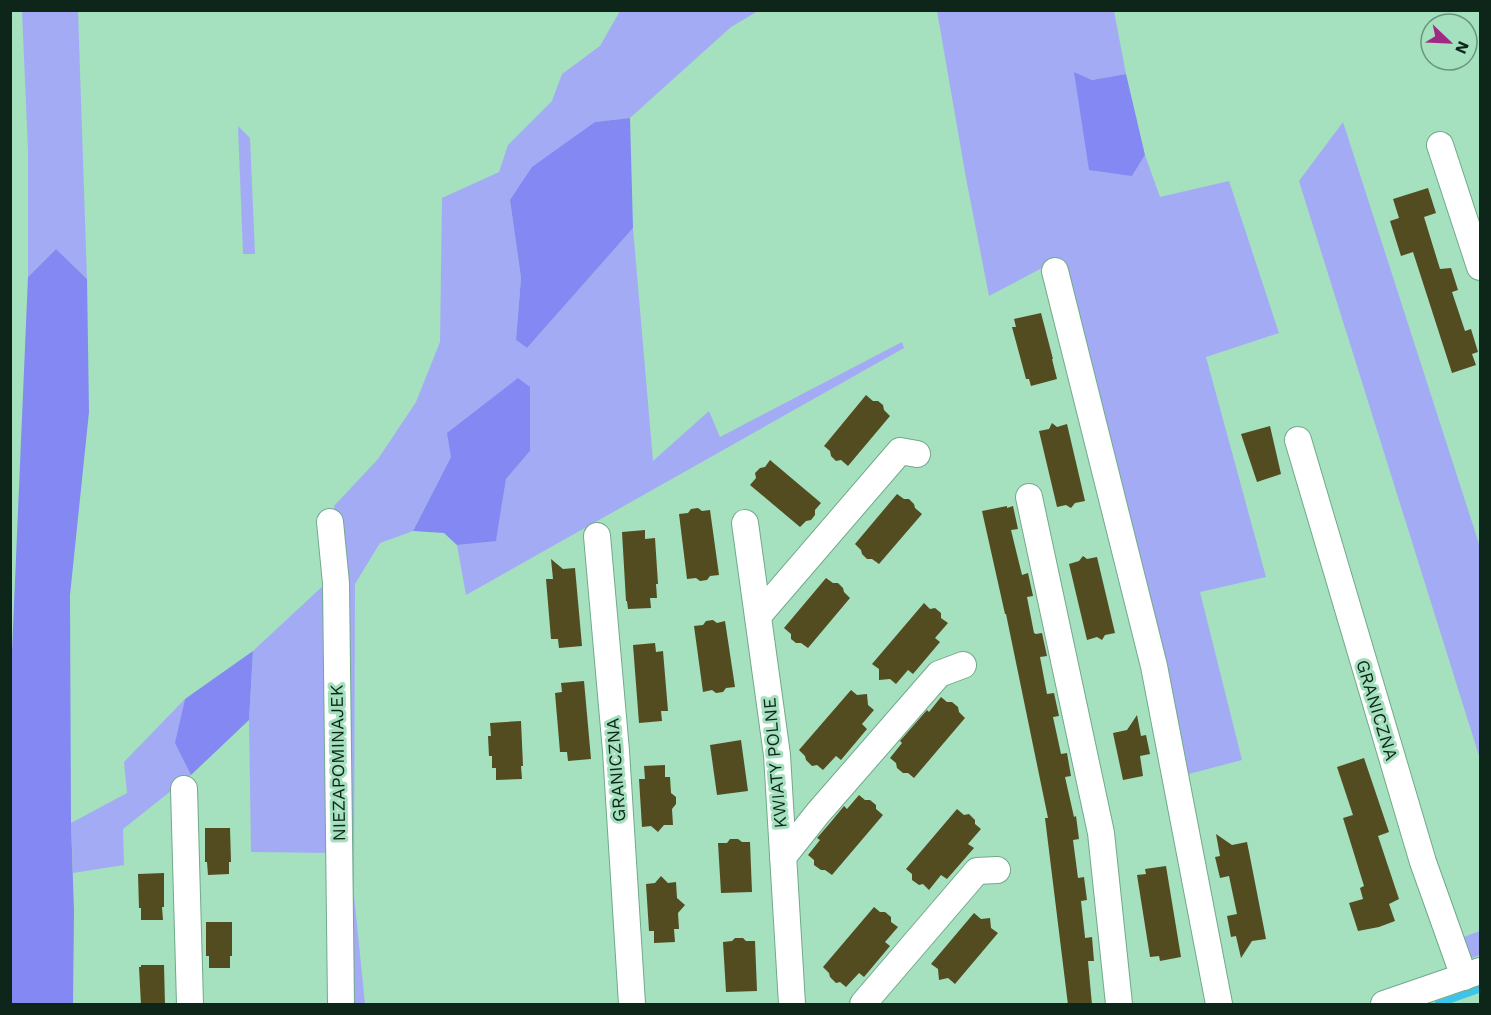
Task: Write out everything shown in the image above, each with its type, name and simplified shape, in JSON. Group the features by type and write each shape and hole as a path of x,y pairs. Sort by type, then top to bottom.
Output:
{"street":[{"path":"1440,145 1480,267"},
{"path":"1055,271 1154,666 1219,1005"},
{"name":"GRANICZNA","path":"1298,440 1423,862 1472,974 1384,1005"},
{"path":"758,616 900,451 917,454"},
{"path":"1029,497 1101,833 1119,1005"},
{"name":"NIEZAPOMINAJEK","path":"330,522 336,583 341,1005"},
{"name":"KWIATY POLNE","path":"745,523 777,755 792,1005"},
{"name":"GRANICZNA","path":"597,536 615,751 632,1005"},
{"path":"783,857 818,813 939,674 963,665"},
{"path":"184,789 190,1005"},
{"path":"863,1005 977,871 998,870"}],"shaded area":[{"path":"22,11 78,11 87,279 56,249 28,277 28,150"},
{"path":"620,11 758,11 731,27 630,118 595,122 510,200 521,278 516,340 527,348 633,228 653,461 709,411 720,437 902,342 904,348 466,595 457,545 496,540 506,479 530,451 451,457 413,531 380,543 355,584 354,895 365,1004 350,1004 342,587 334,506 378,459 416,402 440,342 442,198 499,172 508,145 552,101 562,74 600,46"},
{"path":"937,11 1114,11 1126,74 1092,80 1074,73 1132,176 1145,155 1160,197 1229,181 1279,333 1206,357 1266,577 1200,592 1242,760 1185,775 1057,260 989,296"},
{"path":"1074,72 1092,80 1126,74 1145,155 1132,176 1089,170"},
{"path":"630,118 633,228 527,348 516,340 521,278 510,200 532,167 595,122"},
{"path":"1343,122 1480,547 1480,759 1299,181"},
{"path":"238,126 250,138 255,254 243,254"},
{"path":"56,249 87,279 89,412 70,595 73,1004 11,1004 11,675 28,277"},
{"path":"518,378 530,387 530,451 506,479 496,541 457,545 444,533 413,531 451,457 447,433"},
{"path":"325,584 331,853 251,852 249,720 253,651"},
{"path":"253,651 249,720 191,775 175,743 185,699"},
{"path":"185,699 176,743 191,775 123,829 124,865 73,873 71,823 127,793 124,762"},
{"path":"1480,931 1480,955 1453,965 1458,939"}],"building":[{"path":"1428,188 1436,213 1424,217 1440,269 1451,268 1458,290 1452,292 1465,331 1471,329 1478,352 1472,354 1476,365 1452,373 1413,252 1401,256 1390,221 1399,218 1393,199"},
{"path":"1041,313 1057,379 1031,386 1029,379 1026,379 1012,327 1016,327 1014,319"},
{"path":"866,395 883,405 884,410 890,416 848,466 841,460 836,461 824,446"},
{"path":"1052,423 1057,427 1067,424 1085,501 1075,503 1071,508 1066,505 1057,507 1039,431 1049,429"},
{"path":"1270,426 1281,474 1257,482 1241,434"},
{"path":"770,460 821,503 811,520 806,521 800,527 750,485 756,478 755,473 765,467"},
{"path":"897,494 904,499 909,499 922,514 879,564 872,559 867,559 855,544"},
{"path":"1007,506 1007,508 1013,506 1018,529 1011,530 1022,575 1028,573 1033,596 1027,597 1034,633 1042,633 1047,656 1040,657 1047,694 1054,693 1059,716 1053,717 1061,754 1067,753 1071,776 1065,777 1074,817 1076,816 1079,839 1073,840 1078,878 1084,877 1087,900 1081,901 1085,938 1092,937 1094,961 1088,961 1092,1005 1068,1005 1045,818 1048,818 1006,614 982,511"},
{"path":"698,508 702,511 710,510 719,575 700,581 696,578 687,579 679,514"},
{"path":"645,530 645,539 655,538 657,598 650,598 651,608 628,609 622,532"},
{"path":"1083,556 1087,559 1097,557 1115,633 1105,635 1102,640 1097,637 1087,640 1069,564 1079,561"},
{"path":"551,559 563,569 575,568 582,646 559,648 558,639 551,639 546,579 553,579"},
{"path":"826,578 833,583 838,583 850,598 808,648 791,639 791,634 784,628"},
{"path":"924,603 930,609 935,608 941,613 941,618 948,623 935,638 940,642 913,674 908,670 896,684 890,679 879,680 879,669 872,664"},
{"path":"713,620 717,623 725,621 735,687 716,693 712,690 703,692 694,626"},
{"path":"655,643 656,652 663,651 668,711 661,711 662,721 639,723 633,645"},
{"path":"584,681 591,759 568,761 567,752 560,752 555,693 562,692 561,683"},
{"path":"851,690 857,695 867,694 868,705 874,710 862,724 867,729 841,760 836,756 823,770 817,765 812,766 799,750"},
{"path":"941,697 958,707 959,712 965,718 914,778 897,768 896,763 890,758 902,743 900,741"},
{"path":"1137,715 1141,736 1146,735 1150,754 1140,756 1143,776 1123,780 1113,733 1127,730"},
{"path":"521,721 522,779 496,780 496,768 492,768 492,756 489,756 490,723"},
{"path":"741,740 748,791 717,795 710,745"},
{"path":"1364,758 1389,832 1378,836 1399,899 1389,904 1395,921 1358,931 1349,903 1363,899 1360,888 1364,886 1343,818 1353,815 1337,767"},
{"path":"665,765 665,777 670,777 671,793 676,797 676,804 672,809 673,825 664,825 658,832 651,826 642,827 639,779 645,779 644,766"},
{"path":"859,795 876,805 876,809 883,815 832,875 814,865 814,860 808,855 820,840 817,838 844,806 847,809"},
{"path":"957,809 964,815 969,814 981,829 968,844 974,848 947,879 941,875 929,890 923,884 919,885 912,880 912,874 906,869"},
{"path":"205,828 230,828 229,874 208,875 207,862 205,862"},
{"path":"1216,834 1232,845 1247,842 1266,939 1252,941 1241,958 1236,936 1231,937 1227,916 1237,914 1229,876 1220,878 1215,857 1220,856"},
{"path":"730,839 750,842 752,892 721,893 718,843 727,843"},
{"path":"1166,866 1181,957 1160,961 1159,956 1150,957 1137,875 1146,874 1145,869"},
{"path":"164,873 163,920 141,920 138,874"},
{"path":"661,876 668,883 676,882 677,898 685,905 678,913 679,929 674,929 675,942 654,943 654,931 649,931 646,884 655,883"},
{"path":"874,907 891,917 891,922 898,927 885,942 890,946 864,977 859,973 846,987 840,982 836,983 823,967"},
{"path":"974,913 981,919 990,918 991,928 998,933 955,984 948,978 939,980 938,969 931,964"},
{"path":"206,922 232,922 230,968 209,968 209,956 206,956"},
{"path":"735,938 755,941 757,991 726,992 723,942 732,941"},
{"path":"141,965 164,965 165,1005 141,1005 139,967"}],"waterway":[{"path":"1438,1004 1480,989"}]}
